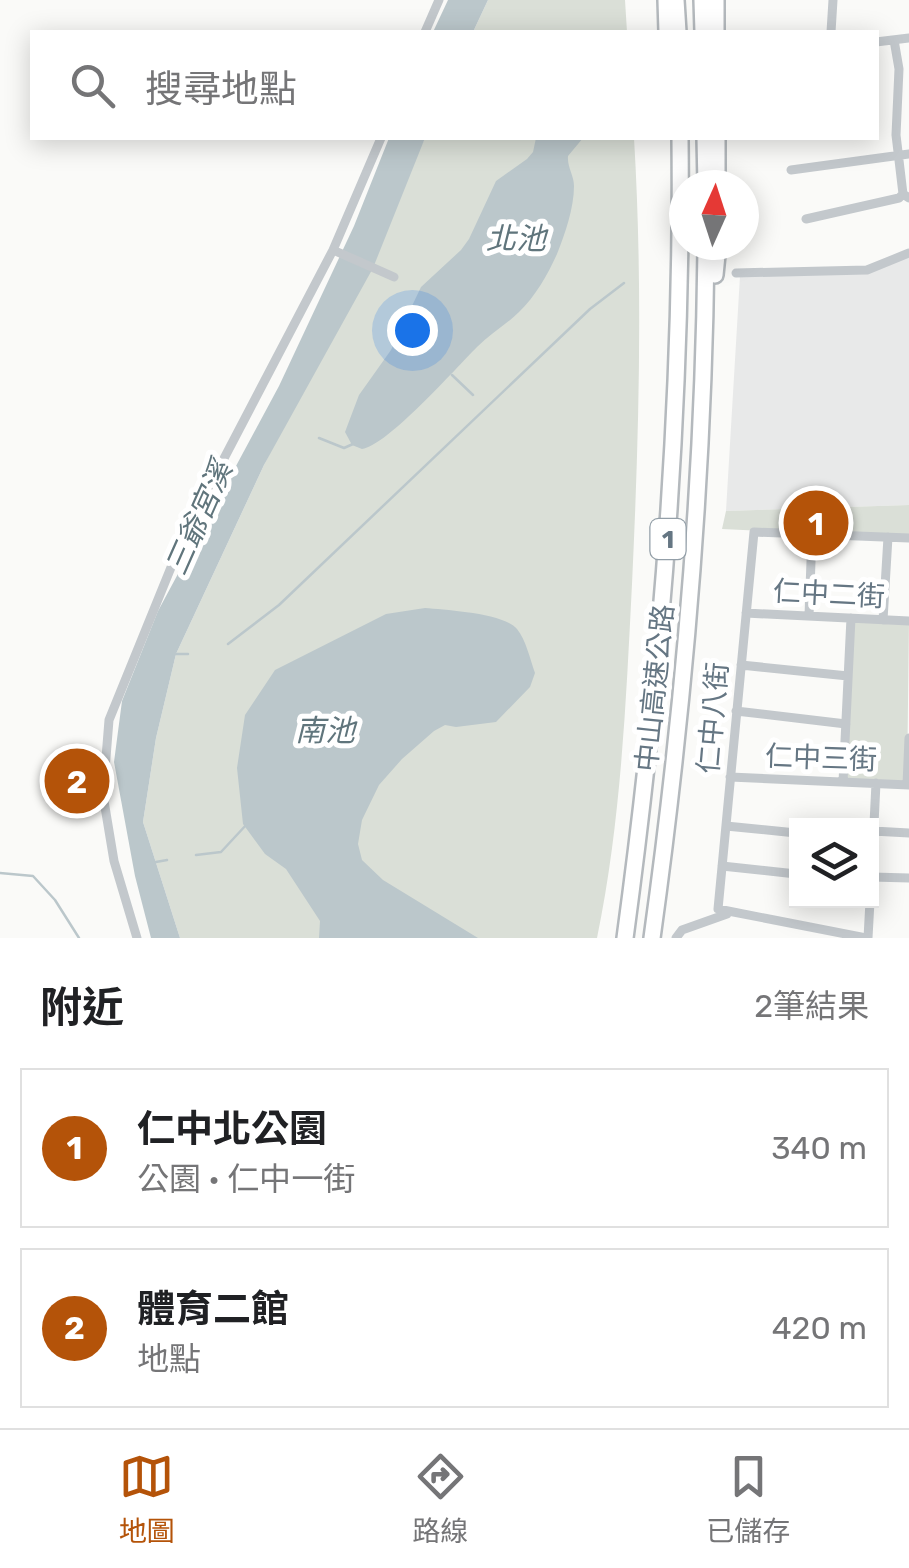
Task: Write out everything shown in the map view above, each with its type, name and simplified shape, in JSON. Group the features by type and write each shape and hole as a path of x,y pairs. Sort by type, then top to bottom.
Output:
{"highway":[{"path":"666,0 667,30"},
{"path":"676,0 678,30"},
{"path":"702,0 703,30"},
{"path":"716,0 716,30"},
{"path":"671,140 672,170"},
{"name":"中山高速公路","path":"680,140 680,170"},
{"path":"705,140 706,170"},
{"path":"717,140 717,170"},
{"name":"中山高速公路","path":"625,938 662,624 673,478 681,260"},
{"name":"中山高速公路","path":"652,938 689,625 703,388 706,260"},
{"path":"703,388 716,260"}],"street":[{"path":"426,30 439,0"},
{"path":"832,30 833,0"},
{"path":"879,42 909,38"},
{"path":"806,219 906,196 894,40"},
{"path":"137,938 114,861 103,794 109,720 185,533 336,251 380,140"},
{"path":"790,170 903,154"},
{"path":"336,251 394,277"},
{"path":"736,273 868,270 909,254"},
{"name":"仁中八街","path":"722,911 722,866 754,532 812,534"},
{"path":"809,616 812,534 909,538"},
{"path":"883,620 888,537"},
{"name":"仁中二街","path":"746,613 909,621"},
{"path":"843,782 851,618"},
{"path":"741,665 848,676"},
{"path":"736,711 846,724"},
{"path":"908,785 909,738"},
{"name":"仁中三街","path":"730,777 908,785"},
{"path":"873,818 876,783"},
{"path":"726,826 789,832"},
{"path":"879,836 909,833"},
{"path":"722,866 789,873"},
{"path":"879,877 909,878"},
{"path":"676,938 682,930 722,911 867,938 869,908"}],"shaded area":[{"path":"488,0 625,0 627,30 474,30"},
{"path":"424,140 634,140 639,361 632,584 617,806 597,938 180,938 143,822 156,738 176,654"},
{"path":"909,256 909,505 726,511 740,276 867,274"},
{"path":"909,505 909,538 722,529 726,511"},
{"path":"851,618 909,621 907,785 843,782"}],"water":[{"path":"448,0 488,0 474,30 434,30"},
{"path":"388,140 424,140 373,268 264,465 176,654 156,738 143,822 180,938 151,938 114,762 122,701 158,611 279,386 354,226"},
{"name":"北池","path":"536,140 581,140 568,156 574,182 572,203 560,246 545,277 519,312 477,347 388,435 362,449 352,445 345,432 359,395 391,350 421,287 469,239 496,181 533,152"},
{"name":"南池","path":"425,608 474,613 510,624 523,639 535,673 530,687 496,722 445,725 402,759 379,785 362,820 358,844 362,860 383,880 478,938 319,938 320,921 286,869 265,854 243,824 237,768 245,715 275,670 386,614"}],"waterway":[{"path":"228,644 279,605 590,309 624,283"},
{"path":"452,375 473,395"},
{"path":"319,438 344,448 353,444"},
{"path":"174,654 188,654"},
{"path":"196,855 221,852 247,824"},
{"path":"156,862 167,860"},
{"path":"0,873 33,876 55,900 79,938"}],"place":[{"name":"仁中北公園","path":"816,523"},
{"name":"體育二館","path":"77,781"}],"water label":[{"name":"三爺宮溪","path":"199,518"}]}
